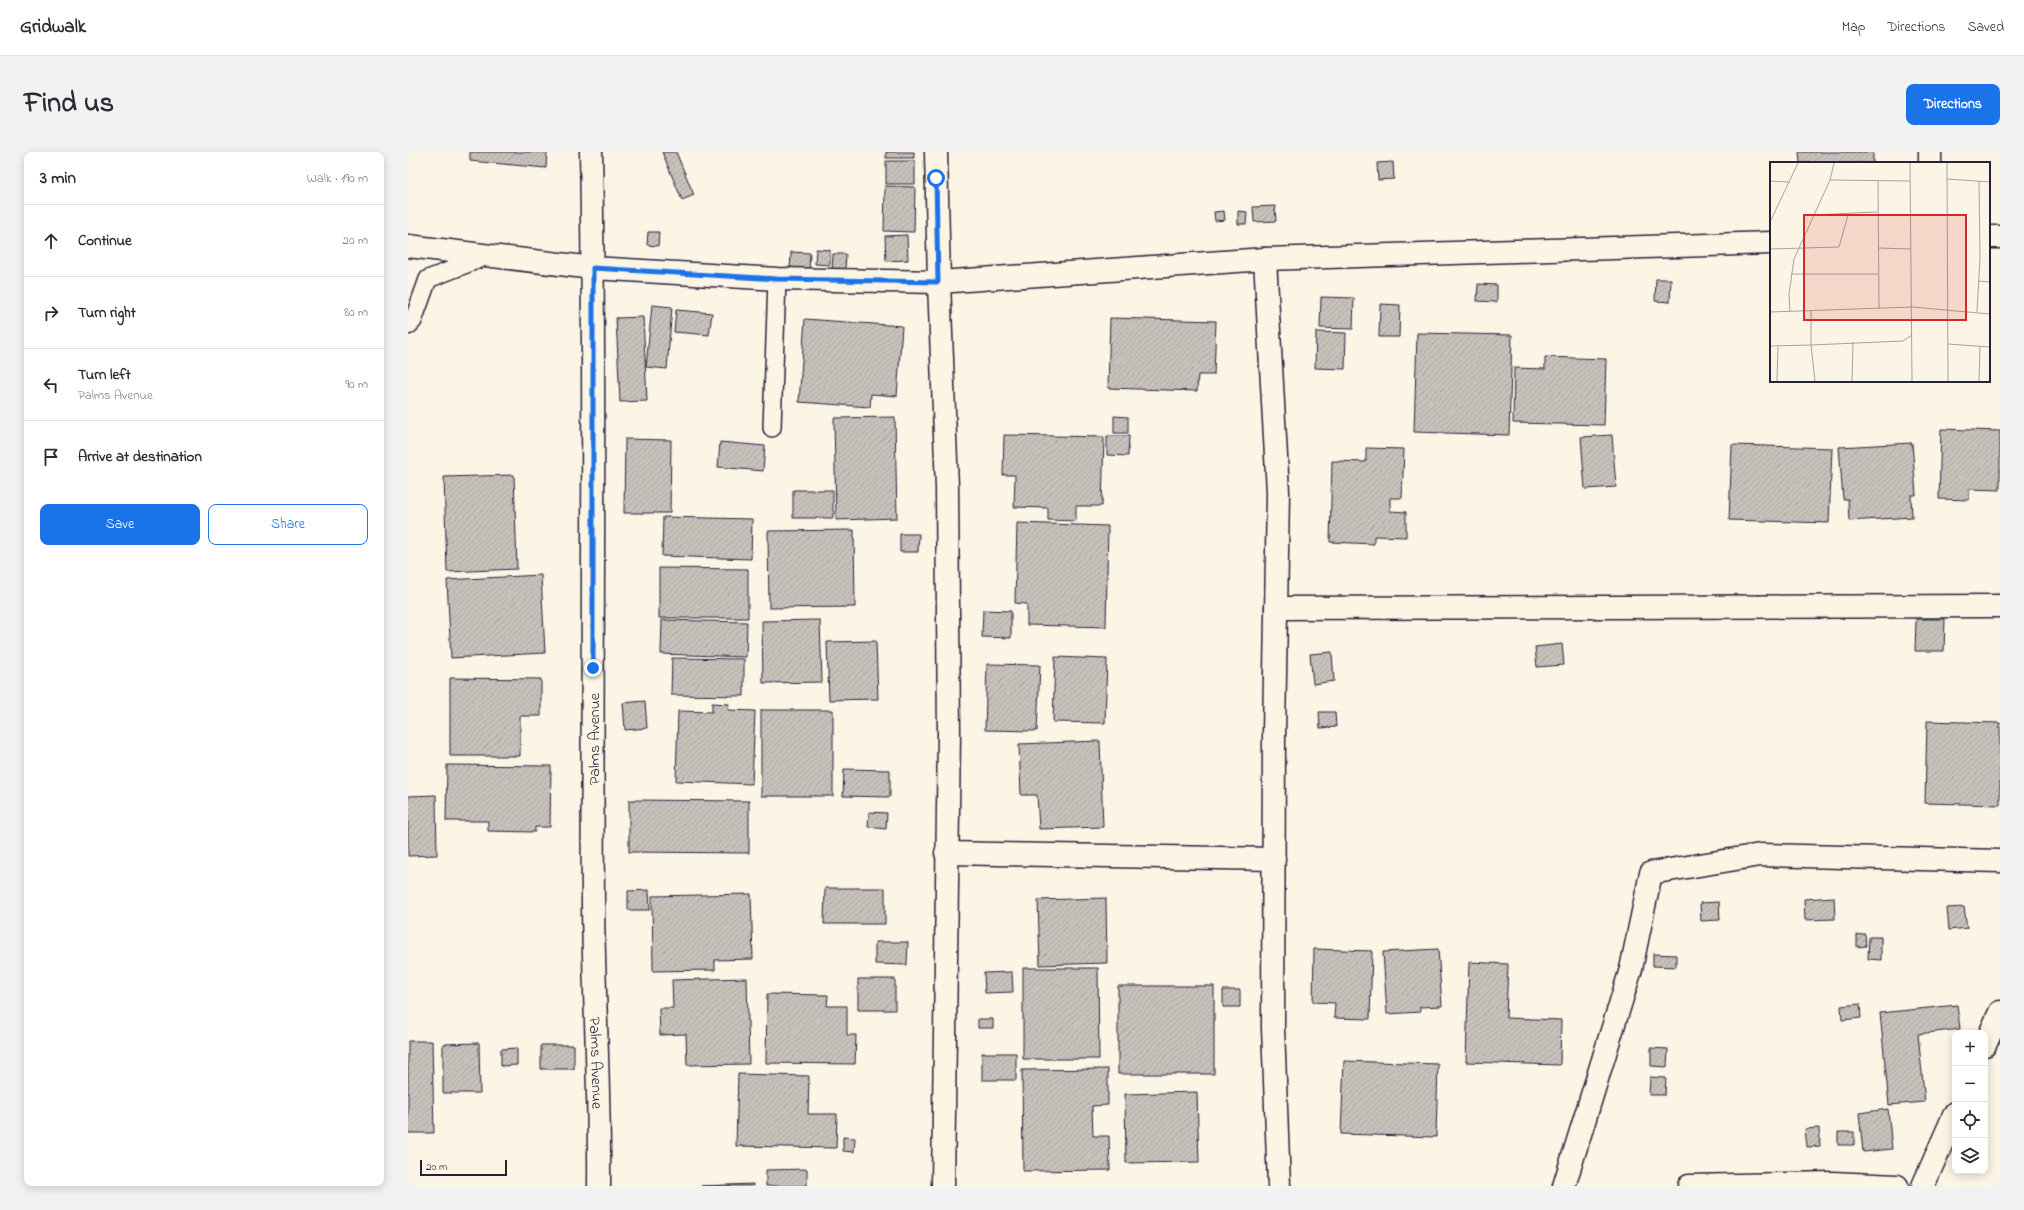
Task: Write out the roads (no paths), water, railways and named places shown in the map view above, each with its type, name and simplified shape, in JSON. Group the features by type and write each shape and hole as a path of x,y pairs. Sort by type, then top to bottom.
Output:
{"street":[{"name":"Palms Avenue","path":"591,152 593,268 593,908 599,1186"},
{"path":"936,152 938,282 947,487 949,733 946,853 943,1186"},
{"path":"408,246 593,268 777,279 938,282 1265,259 1770,243"},
{"path":"1265,259 1278,492 1273,1028 1280,1186"},
{"path":"1276,608 2000,606"},
{"path":"946,853 1274,859"},
{"path":"1564,1186 1631,969 1651,874 1760,855 2000,861"},
{"path":"1988,1039 2000,1012"},
{"path":"1922,1186 1952,1120"},
{"path":"1689,1186 1832,1182 1897,1186"}],"lane":[{"path":"408,326 414,321 428,279 487,256"},
{"path":"772,428 777,279"}]}
